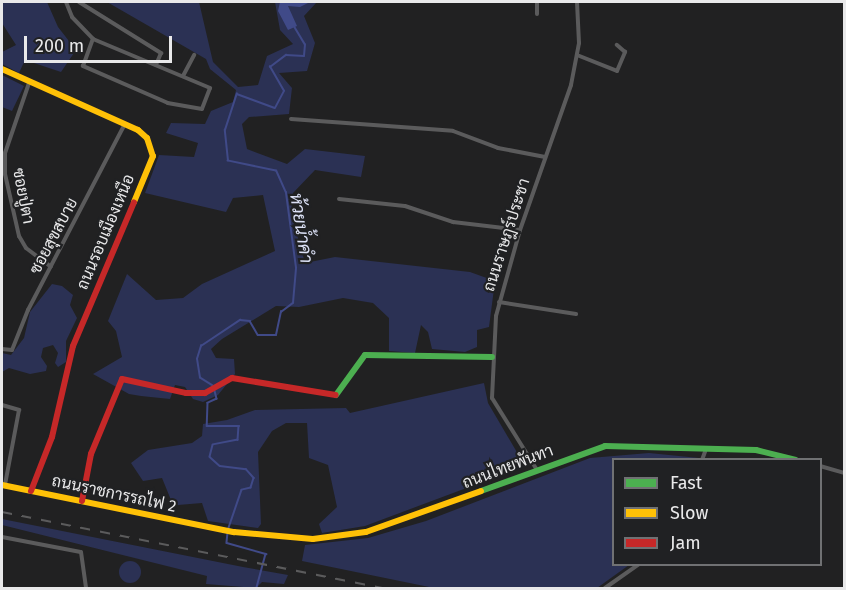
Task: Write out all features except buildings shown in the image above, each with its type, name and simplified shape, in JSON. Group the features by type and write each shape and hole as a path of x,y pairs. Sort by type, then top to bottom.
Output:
{"street":[{"path":"66,2 72,17 93,39 210,88 202,109 168,103 83,66 93,39"},
{"path":"79,2 161,53 156,65"},
{"path":"537,2 537,14"},
{"name":"ถนนราษฎร์ประชา","path":"537,470 492,398 492,357 499,302 520,230 571,85 577,55 577,2"},
{"path":"577,55 617,71 625,52 617,45"},
{"path":"183,76 194,55"},
{"name":"ถนนรอบเมืองเหนือ","path":"2,69 125,124 147,138 153,156 72,346 52,437 32,491"},
{"name":"ซอยปู่ตา","path":"29,83 5,153 4,174 19,236 26,248 51,267"},
{"path":"291,118 453,131 498,148 545,157"},
{"name":"ซอยสุขสบาย","path":"2,349 12,350 51,267 125,124"},
{"path":"339,199 405,206 453,222 520,230"},
{"path":"499,302 576,314"},
{"path":"82,501 91,454 119,381 186,393 209,391 221,383 241,379 335,396 365,355 492,357"},
{"path":"2,405 17,408 3,485"},
{"name":"ถนนไทยพันทา","path":"220,530 313,539 366,532 605,446 756,450 792,458"},
{"path":"702,458 706,449"},
{"path":"822,467 844,473"},
{"name":"ถนนราชการรถไฟ 2","path":"3,485 220,530"},
{"path":"2,537 78,551 85,558 86,588"},
{"path":"605,588 636,566"}],"shaded area":[{"path":"2,2 47,2 58,27 76,50 61,72 25,60 19,73 2,64 2,52 16,45 2,23"},
{"path":"107,2 199,2 213,62 238,87 258,85 267,56 293,44 280,30 275,2 317,2 304,16 315,43 307,71 279,73 292,88 289,114 249,117 242,124 247,149 287,164 305,149 365,156 361,177 315,170 293,193 291,213 305,263 335,257 470,272 495,281 489,327 477,330 477,347 465,352 432,349 428,332 421,325 415,353 389,351 389,318 373,303 343,298 299,307 276,306 222,339 211,349 216,358 234,359 235,374 218,395 203,402 193,399 185,387 175,385 170,399 129,394 93,374 122,357 116,331 108,321 127,274 156,300 183,298 202,284 275,251 263,195 233,198 226,212 145,193 159,155 194,157 198,143 166,133 171,123 205,124 211,111 233,102 236,90 210,69 206,59"},
{"path":"280,2 310,2 300,7 288,6 297,26 288,30 278,11"},
{"path":"2,75 24,86 12,111 2,107"},
{"path":"52,284 62,286 73,295 70,305 77,318 66,341 66,362 58,367 55,363 58,353 53,345 43,348 41,357 47,366 46,371 30,374 9,368 2,372 2,353 11,355 24,338 30,312"},
{"path":"484,383 488,403 525,466 365,526 322,533 319,524 337,507 328,465 309,458 307,423 286,423 272,431 258,452 261,524 258,528 208,521 202,503 178,505 171,500 162,478 143,481 131,463 148,450 192,443 202,436 203,424 227,420 255,410 346,408 350,413"},
{"path":"649,453 699,458 612,458 612,566 628,566 597,588 434,588 302,561 305,545 368,538 426,521 590,458"},
{"path":"2,519 288,575 284,584 262,582 256,588 206,584 207,576 2,525"},
{"path":"130,561 138,564 141,572 138,580 130,583 122,580 119,572 122,564"}],"waterway":[{"name":"ห้วยน้ำคำ","path":"213,386 200,378 197,359 201,346 240,320 250,321 258,335 276,335 281,312 293,303 296,268 286,193 276,171 228,161 225,130 237,94 275,108 284,91 270,67 286,55 304,56 305,45 294,27"},
{"name":"ห้วยน้ำคำ","path":"215,391 217,399 208,403 207,426 239,426 238,440 213,445 210,457 220,466 246,469 254,478 251,488 242,490 229,528"},
{"name":"ห้วยน้ำคำ","path":"228,533 227,543 266,554 257,588"}],"railway":[{"path":"2,512 383,588"}],"traffic: fast":[{"path":"336,395 365,355 492,357"},
{"path":"481,491 605,446 756,450 788,458"}],"traffic: slow":[{"path":"2,69 138,130 147,138 153,156 134,202"},
{"path":"2,485 234,532 313,539 366,532 481,491"}],"traffic: jam":[{"path":"31,491 52,437 73,346 134,202"},
{"path":"82,501 91,454 122,379 186,393 205,393 232,378 336,395"}]}
